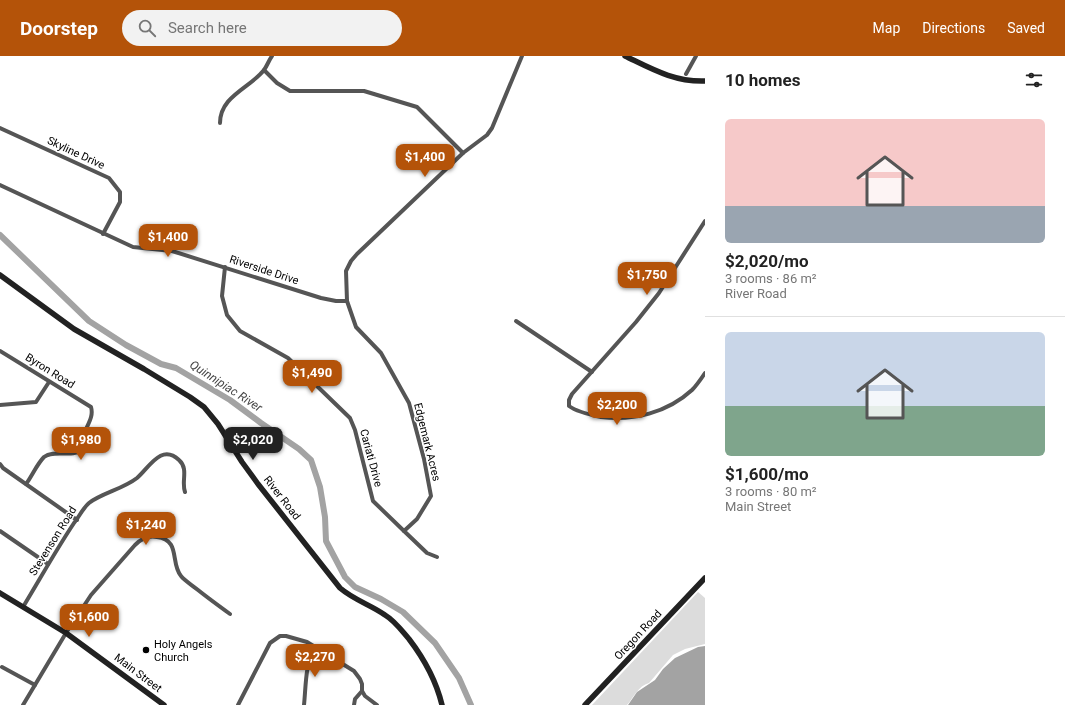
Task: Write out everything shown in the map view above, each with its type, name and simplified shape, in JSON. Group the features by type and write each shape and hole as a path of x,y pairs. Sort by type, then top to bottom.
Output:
{"main road":[{"path":"625,56 662,74 680,79 705,81"},
{"name":"River Road","path":"0,275 74,329 160,378 190,397 209,412 258,484 340,588 351,597 387,616 406,636 430,669 436,682 442,705"},
{"name":"Oregon Road","path":"585,705 705,578"},
{"name":"Main Street","path":"0,593 66,633 164,705"}],"street":[{"path":"220,122 220,114 229,99 264,70 272,56"},
{"name":"Edgemark Acres","path":"404,531 417,519 432,496 424,459 409,403 381,352 356,327 347,301 346,271 351,261 463,153 490,132 522,56"},
{"path":"680,79 686,74 696,56"},
{"path":"264,70 277,83 290,91 364,91 416,107 463,153"},
{"path":"686,74 688,80"},
{"name":"Skyline Drive","path":"0,128 109,178 120,192 120,202 103,234"},
{"name":"Riverside Drive","path":"0,185 133,247 172,251 326,299 347,301"},
{"path":"705,221 659,293 636,322 572,394 569,400 570,406 574,410 614,418 650,414 666,408 681,399 693,389 705,373"},
{"name":"Cariati Drive","path":"225,267 222,296 228,315 240,331 288,358 350,418 355,430 373,502 404,531"},
{"path":"516,321 592,372"},
{"name":"Byron Road","path":"0,351 91,407 92,415 84,434 82,450 74,454 51,454 45,457 26,484"},
{"path":"0,405 36,402 49,382"},
{"name":"Stevenson Road","path":"23,607 48,564 89,503 128,484 138,477 154,459 160,456 171,456 180,461 185,471 183,484 185,492"},
{"path":"0,464 3,468 77,520"},
{"path":"0,531 48,564"},
{"path":"404,531 427,553 437,557"},
{"path":"23,705 66,633 98,586 139,541 154,536 165,539 172,547 176,567 181,576 230,614"},
{"path":"238,705 268,647 274,639 280,636 286,636 306,642 354,671 362,684 362,691 365,696 377,705"},
{"path":"304,705 309,663 311,654 315,648"},
{"path":"2,667 34,685"},
{"path":"354,705 355,699 362,691"}],"shaded area":[{"path":"698,592 705,598 705,644 685,649 673,655 649,683 645,684 639,689 627,705 592,705"},
{"path":"705,646 705,705 628,705 637,692 655,680 663,669 675,658 698,647"}],"waterway":[{"name":"Quinnipiac River","path":"0,235 89,321 126,345 161,364 176,368 230,400 299,449 311,460 320,487 325,517 326,541 345,577 355,587 381,599 403,612 435,643 459,678 471,705"}],"place":[{"name":"Holy Angels Church","path":"146,650"}]}
